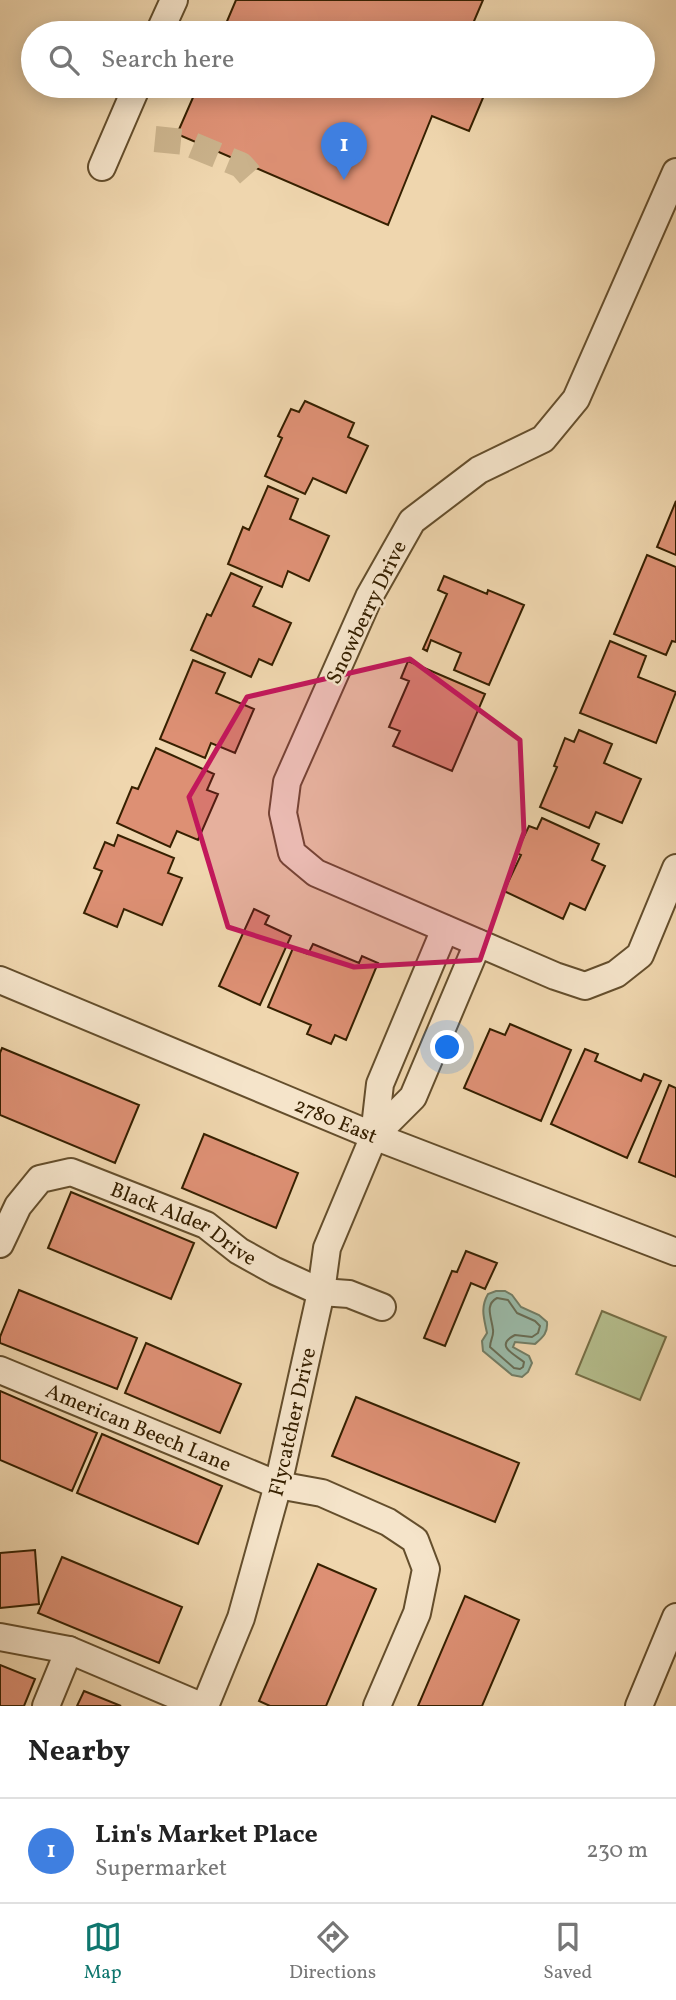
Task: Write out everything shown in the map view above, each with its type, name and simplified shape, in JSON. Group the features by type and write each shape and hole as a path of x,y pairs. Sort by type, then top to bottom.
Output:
{"street":[{"path":"164,21 174,0"},
{"path":"102,167 132,98"},
{"name":"Snowberry Drive","path":"676,172 576,399 543,439 479,470 412,521 369,597 287,782 283,813 292,853 316,873 555,976 585,986 616,974 640,955 676,868"},
{"name":"Flycatcher Drive","path":"203,1706 241,1618 278,1485 321,1292 327,1248 374,1136 380,1084 445,929"},
{"name":"Flycatcher Drive","path":"374,1136 413,1097 478,943"},
{"name":"2780 East","path":"0,980 374,1136 676,1252"},
{"name":"Black Alder Drive","path":"0,1244 18,1206 40,1179 71,1172 206,1225 239,1251 321,1292 349,1294 382,1307"},
{"name":"American Beech Lane","path":"0,1370 278,1485 322,1493 388,1522 415,1540 426,1569 417,1613 377,1706"},
{"path":"639,1706 676,1617"},
{"path":"0,1637 69,1650 203,1706"},
{"path":"46,1706 69,1650"}],"highlighted area":[{"path":"410,659 520,740 524,832 480,960 354,967 228,927 189,797 247,697"}],"green space":[{"path":"602,1311 666,1337 640,1400 576,1374"}],"water":[{"path":"505,1291 512,1295 521,1307 547,1322 547,1329 535,1344 515,1342 513,1347 529,1356 532,1363 522,1377 512,1375 483,1351 482,1341 487,1333 484,1304 488,1294"}],"building":[{"path":"236,0 483,0 474,21 227,21"},
{"path":"193,98 483,98 469,131 432,116 388,225 177,134"},
{"path":"305,401 354,423 348,437 368,446 346,493 313,478 305,494 265,476 282,438 278,436 291,409 299,412"},
{"path":"268,486 298,499 290,519 329,536 309,581 288,571 282,587 228,564 243,527 249,530"},
{"path":"676,501 676,555 657,547"},
{"path":"647,555 676,567 676,642 672,641 666,655 614,634"},
{"path":"231,573 262,587 253,606 291,623 272,665 259,659 251,677 191,650 207,614 211,616"},
{"path":"444,576 487,594 488,590 524,605 489,685 454,670 461,653 431,640 427,651 423,649 447,594 438,590"},
{"path":"610,641 646,656 638,677 676,692 656,743 580,713"},
{"path":"193,660 225,673 216,693 254,709 235,753 211,743 205,758 160,739"},
{"path":"408,661 485,694 452,771 393,746 400,731 389,727 409,681 401,678"},
{"path":"579,730 612,744 604,763 641,779 622,823 596,812 589,828 540,807 557,767 554,766 565,738 574,742"},
{"path":"156,748 214,774 207,790 218,794 198,840 177,831 170,847 117,823 132,787 138,789"},
{"path":"542,818 599,844 592,860 605,866 585,910 570,903 563,919 504,891 521,855 516,853 529,826 537,829"},
{"path":"118,835 174,858 168,873 182,878 162,925 124,909 117,927 84,913 102,871 94,868 105,842 114,846"},
{"path":"254,909 269,916 265,924 291,936 260,1005 219,986"},
{"path":"313,944 359,963 362,956 378,963 346,1040 335,1035 331,1044 307,1034 311,1025 268,1007 293,948 308,954"},
{"path":"510,1024 571,1050 541,1121 464,1088 490,1029 505,1035"},
{"path":"2,1048 139,1105 115,1163 0,1115"},
{"path":"585,1049 598,1054 595,1061 641,1081 644,1074 661,1081 627,1158 551,1124"},
{"path":"669,1085 676,1088 676,1177 639,1162"},
{"path":"204,1134 298,1173 276,1228 182,1188"},
{"path":"71,1192 194,1243 171,1299 48,1248"},
{"path":"466,1251 497,1263 485,1289 471,1283 445,1346 424,1338 452,1271 457,1272"},
{"path":"19,1290 137,1338 117,1389 0,1343"},
{"path":"146,1343 241,1384 220,1433 125,1393"},
{"path":"0,1391 97,1433 72,1491 0,1460"},
{"path":"356,1397 519,1463 495,1522 332,1456"},
{"path":"102,1434 222,1486 198,1544 77,1493"},
{"path":"35,1550 39,1604 0,1608 0,1553"},
{"path":"62,1557 182,1607 159,1663 38,1613"},
{"path":"318,1564 376,1589 326,1706 270,1706 259,1701"},
{"path":"465,1596 519,1620 482,1706 418,1706"},
{"path":"0,1665 35,1679 24,1706 0,1706"},
{"path":"84,1691 121,1706 77,1706"}],"tunnel":[{"path":"155,139 185,142 241,165 256,182"}],"place":[{"name":"Lin's Market Place","path":"344,180"}]}
